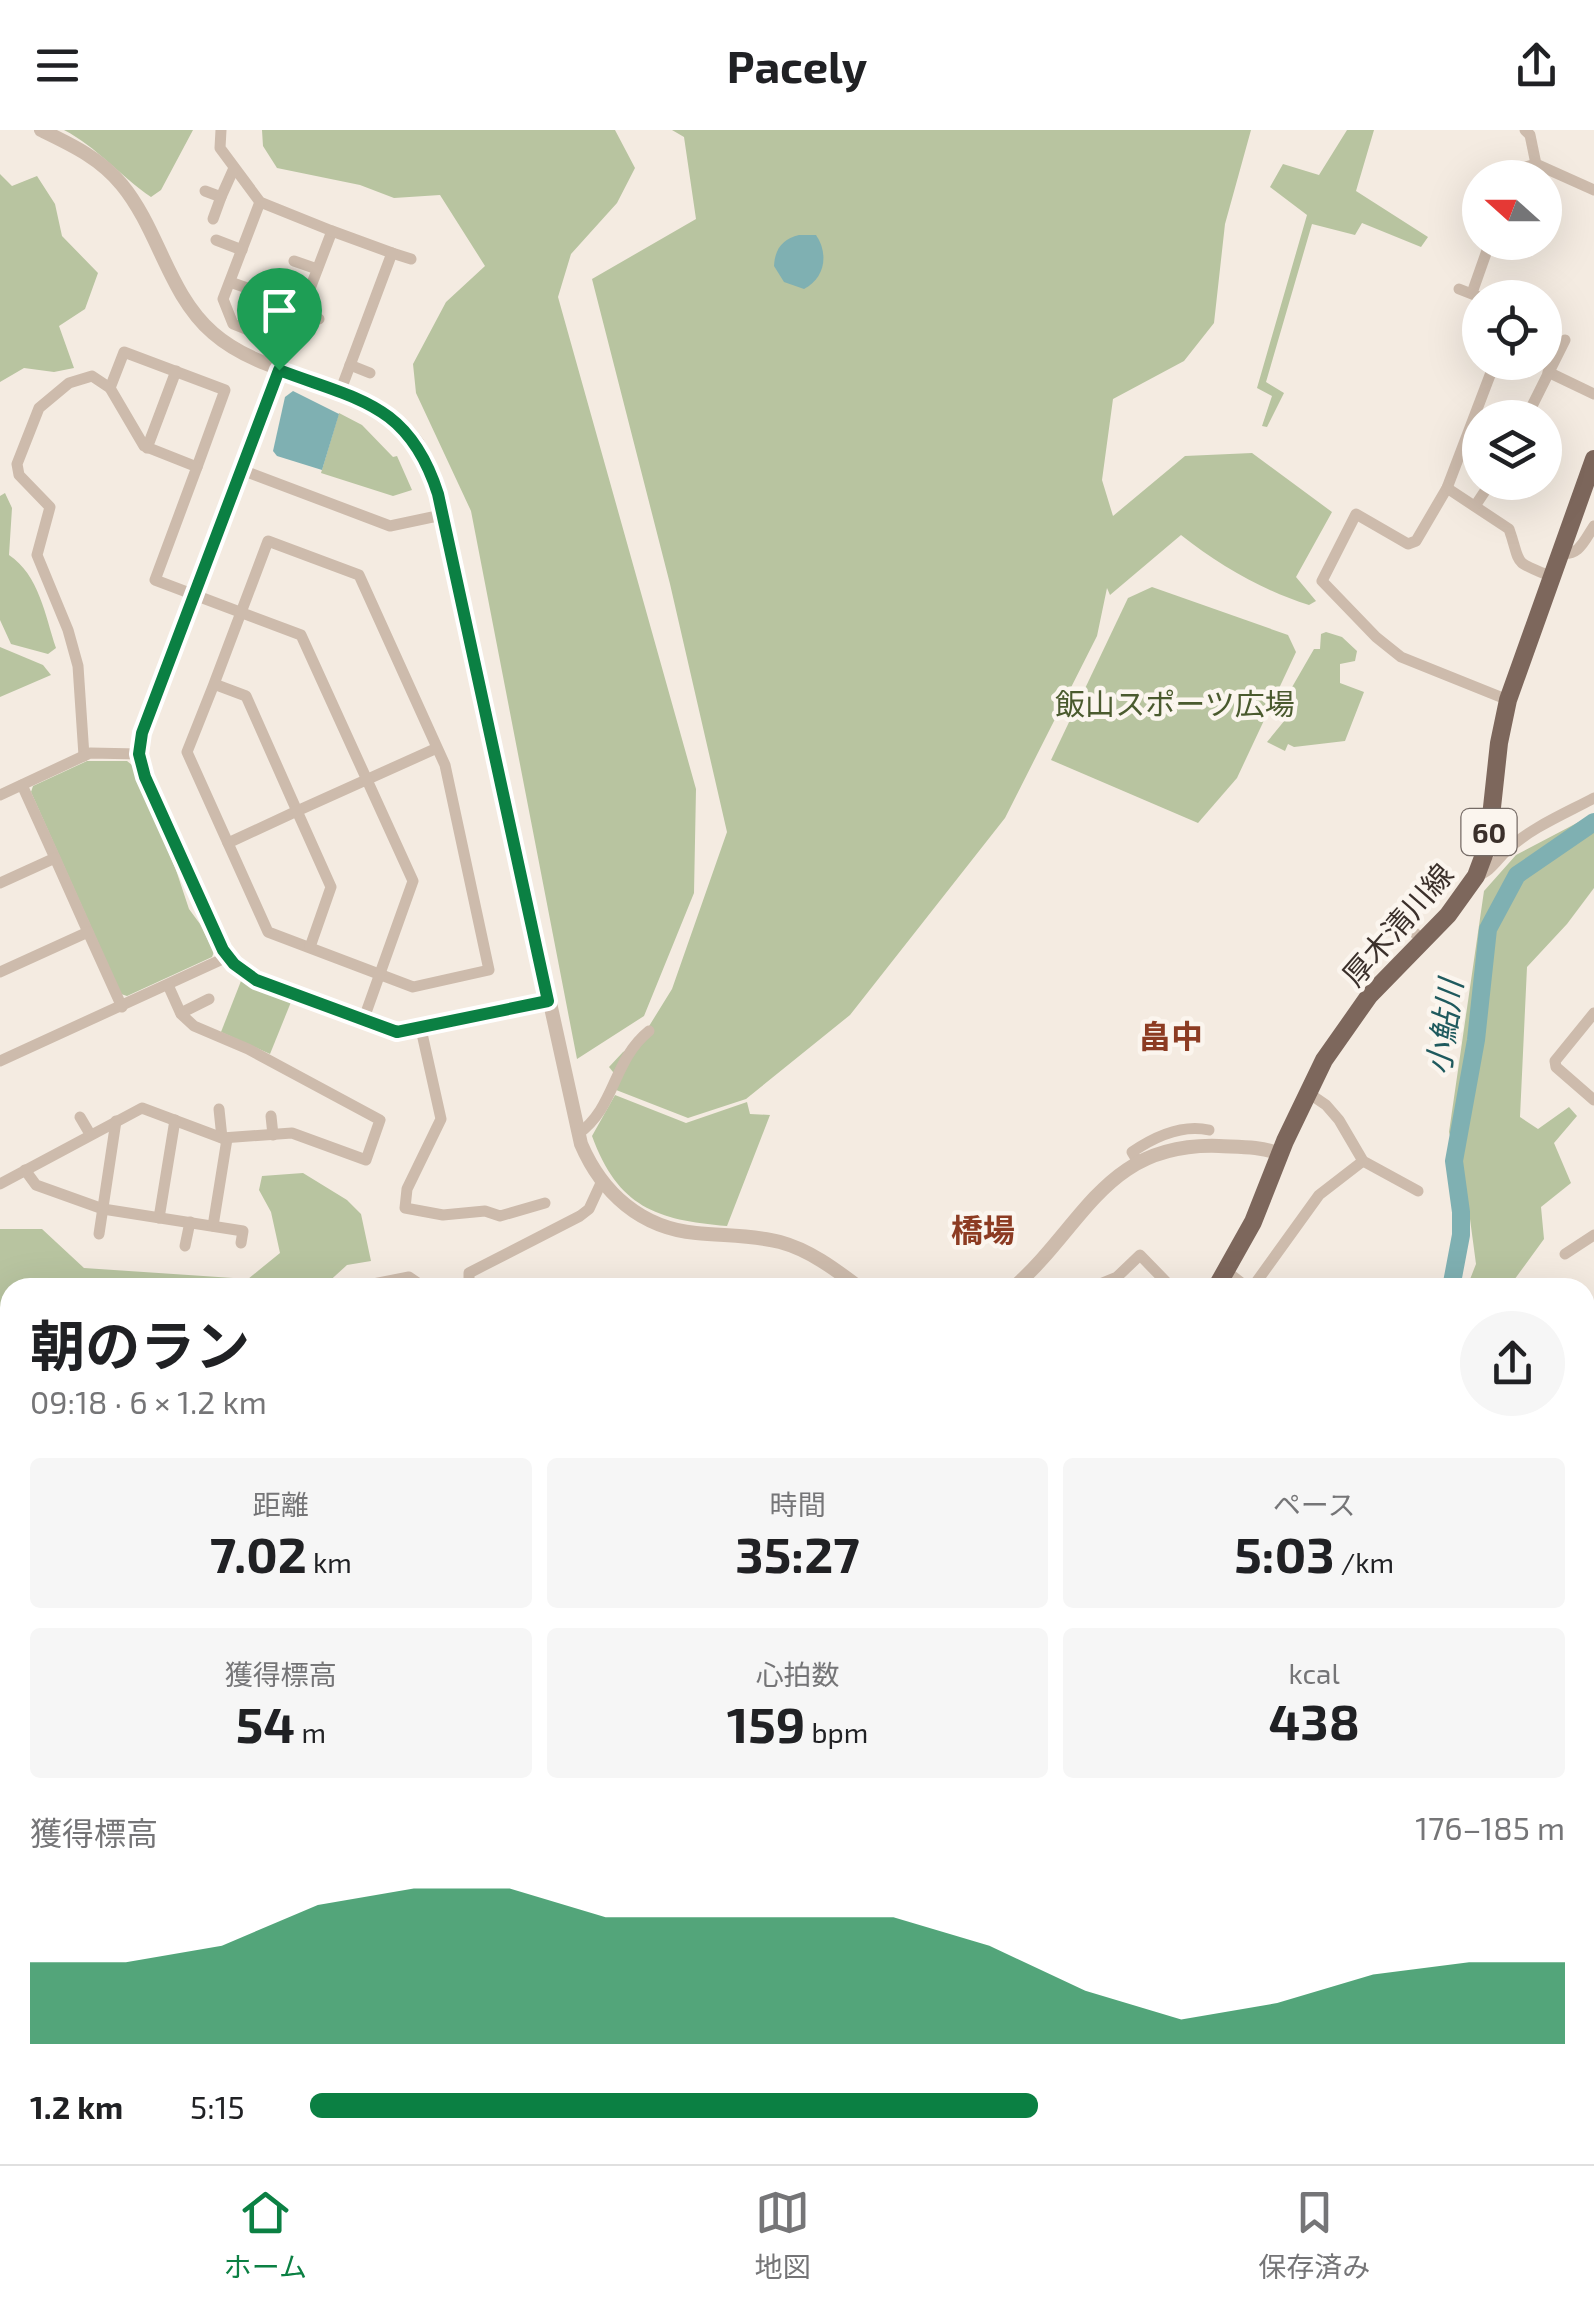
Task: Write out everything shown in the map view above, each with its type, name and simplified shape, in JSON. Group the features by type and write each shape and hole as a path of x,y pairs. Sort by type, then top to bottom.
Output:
{"main road":[{"name":"厚木清川線","path":"1222,1278 1253,1222 1307,1092 1348,1024 1369,996 1457,904 1476,876 1488,844 1499,742 1508,700 1550,576 1568,553 1594,459"}],"street":[{"path":"41,130 92,156 120,183 182,296 211,331 241,353 374,406 406,430 419,446 442,515 578,1134 601,1183 623,1204 660,1226 690,1233 781,1242 832,1267 844,1278"},
{"path":"222,130 220,148 260,202 411,259"},
{"path":"1530,132 1535,160"},
{"path":"213,219 234,168"},
{"path":"1562,176 1594,190"},
{"path":"204,191 221,197"},
{"path":"260,202 222,300 233,324 288,346"},
{"path":"332,230 142,733 139,754 145,777 227,957 256,980 397,1032 548,1001"},
{"path":"216,240 242,250"},
{"path":"340,392 392,254"},
{"path":"294,261 317,269"},
{"path":"230,282 250,290"},
{"path":"301,312 319,319"},
{"path":"1562,346 1565,340"},
{"path":"110,388 124,352 226,390 156,580 300,635 413,882 363,1021"},
{"path":"350,365 370,373"},
{"path":"147,448 176,371"},
{"path":"84,756 73,647 36,551 50,517 50,507 19,476 17,464 40,408 69,382 87,376 102,380 110,388 147,448 197,468"},
{"path":"1562,379 1594,394"},
{"path":"1489,380 1447,488 1416,541 1408,544 1354,515 1322,581 1400,656 1508,700"},
{"path":"242,470 390,526 442,515"},
{"path":"1447,488 1509,528 1515,559 1520,564 1550,576"},
{"path":"1475,506 1479,500"},
{"path":"1568,553 1594,526"},
{"path":"268,541 357,574 445,766 489,970 413,986 268,932 187,752 214,684 268,541"},
{"path":"214,684 246,696 331,887 310,947"},
{"path":"228,842 437,748"},
{"path":"0,795 84,756 139,754"},
{"path":"22,785 122,1007"},
{"path":"1476,876 1485,874 1508,848 1531,832 1594,798"},
{"path":"0,882 55,858"},
{"path":"1390,913 1423,940"},
{"path":"0,972 88,932"},
{"path":"0,1061 227,957"},
{"path":"0,1184 142,1108 224,1139 292,1134 320,1137 366,1160 380,1120 200,1029 181,1013 168,985"},
{"path":"181,1013 209,1000"},
{"path":"1594,1013 1554,1061 1594,1100"},
{"path":"421,1029 441,1119 401,1208 442,1215 485,1210 500,1216 545,1202"},
{"path":"578,1134 602,1111 628,1052 649,1031"},
{"path":"1307,1092 1339,1120 1363,1160 1418,1190"},
{"path":"213,1226 224,1139 219,1108"},
{"path":"271,1116 273,1135"},
{"path":"80,1117 90,1134"},
{"path":"160,1218 175,1120"},
{"path":"99,1234 116,1121"},
{"path":"1138,1162 1132,1152 1146,1142 1194,1127 1208,1130"},
{"path":"37,1144 45,1158"},
{"path":"1022,1278 1100,1190 1138,1162 1160,1153 1205,1146 1250,1147 1280,1154"},
{"path":"1257,1278 1318,1195 1363,1160"},
{"path":"25,1170 36,1185 103,1209 243,1230 241,1243"},
{"path":"470,1278 470,1273 580,1216 601,1183"},
{"path":"186,1246 190,1222"},
{"path":"1564,1254 1594,1235"},
{"path":"1115,1278 1140,1255 1162,1278"}],"green space":[{"path":"64,130 193,130 161,190 151,197"},
{"path":"262,130 615,130 635,168 617,203 571,254 558,297 696,789 694,893 644,1016 577,1059 471,511 416,393 413,364 446,302 485,266 440,195 394,198 360,185 277,168 263,146"},
{"path":"672,130 1251,130 1225,224 1214,323 1184,361 1113,399 1102,480 1113,516 1185,456 1252,453 1332,512 1296,577 1316,601 1309,605 1242,576 1181,535 1110,595 1107,588 1097,636 1005,818 850,1015 746,1099 688,1118 611,1088 617,1077 609,1067 623,1052 638,1044 672,989 727,832 670,584 592,279 696,219 684,137"},
{"path":"1347,130 1374,130 1356,191 1428,237 1421,247 1362,223 1355,235 1312,224 1266,382 1284,393 1267,427 1262,426 1272,396 1257,388 1307,215 1270,187 1283,164 1319,175"},
{"path":"0,174 12,186 37,176 55,204 62,236 98,273 85,309 59,326 74,368 54,372 24,368 0,382"},
{"path":"339,413 362,425 393,457 397,456 412,490 393,496 321,473"},
{"path":"5,493 12,508 9,555 27,573 40,597 56,648 48,654 11,644 0,620 0,496"},
{"name":"飯山スポーツ広場","path":"1152,587 1288,635 1296,652 1237,778 1198,823 1051,760 1128,598"},
{"path":"1321,634 1342,637 1357,651 1355,661 1340,664 1340,683 1364,692 1345,741 1294,747 1288,744 1285,751 1267,742 1285,720 1280,708 1314,649 1320,649"},
{"path":"0,647 43,665 51,675 0,697"},
{"path":"87,761 127,761 132,765 189,909 214,952 212,957 127,996 121,994 31,792 33,786"},
{"path":"1594,814 1594,888 1527,967 1520,1117 1538,1129 1569,1107 1577,1116 1554,1143 1571,1183 1541,1207 1544,1239 1516,1278 1471,1278 1476,1264 1468,1204 1449,1132 1484,891 1516,855"},
{"path":"241,981 291,1002 270,1054 221,1032"},
{"path":"615,1095 686,1123 747,1102 750,1114 770,1115 727,1226 660,1214 627,1194 614,1179 592,1136"},
{"path":"303,1173 347,1200 361,1214 371,1261 347,1265 333,1278 249,1278 280,1253 271,1212 259,1190 262,1176"},
{"path":"0,1229 42,1229 84,1268 233,1278 0,1278"}],"water":[{"path":"799,235 816,235 823,250 823,265 817,279 804,289 784,282 774,266 781,245"},
{"path":"293,391 339,414 322,470 277,456 273,451 285,397"}],"waterway":[{"name":"小鮎川","path":"1453,1278 1461,1235 1454,1161 1476,1040 1488,929 1517,875 1594,822"}],"district":[{"name":"畠中","path":"1171,1035"},
{"name":"橋場","path":"983,1229"}],"route":[{"path":"279,370 374,406 406,430 427,464 438,494 548,1001 397,1032 256,980 223,950 145,777 139,754 142,733 279,370"}]}
